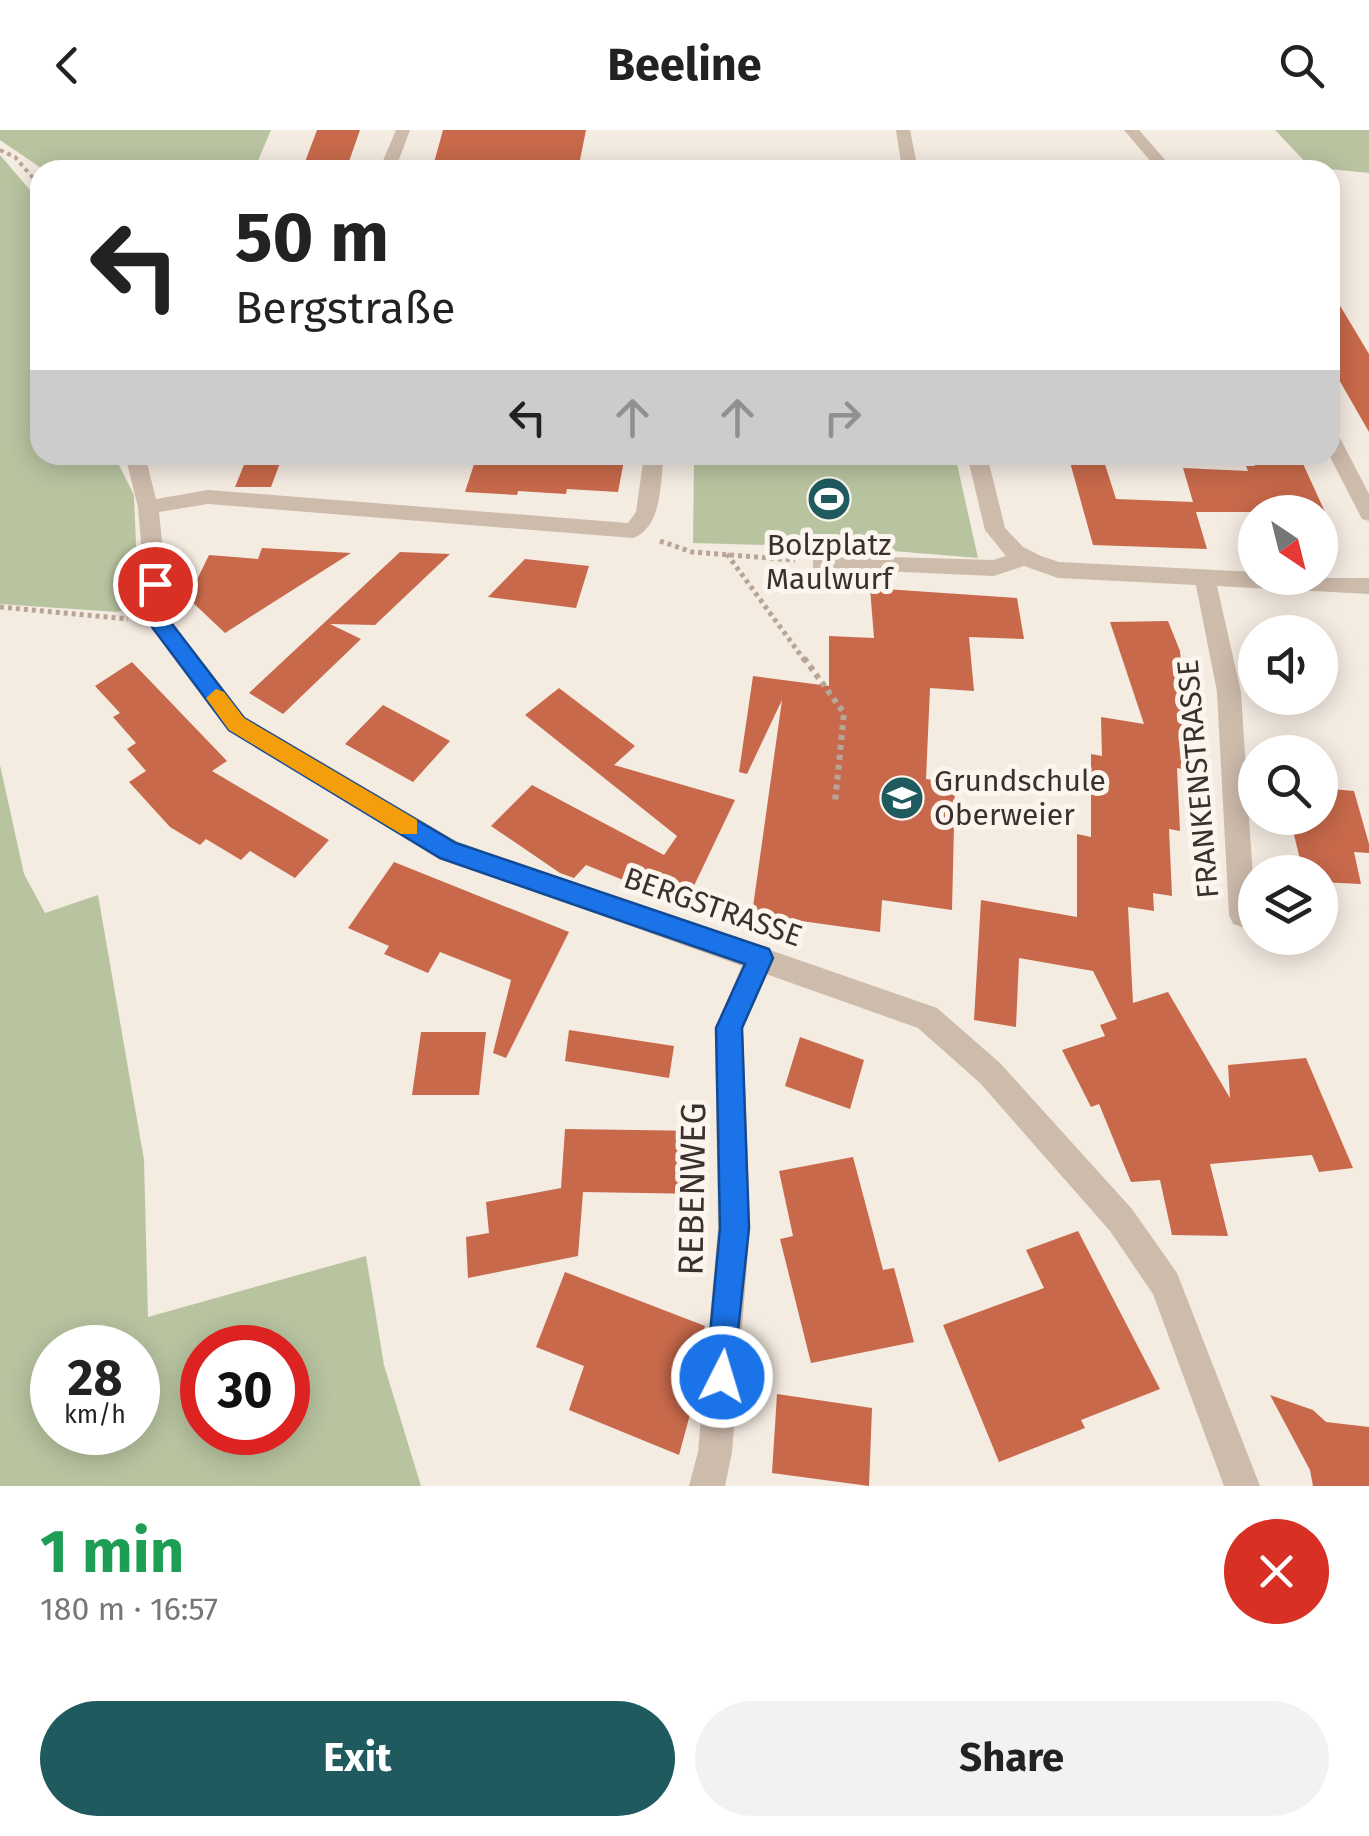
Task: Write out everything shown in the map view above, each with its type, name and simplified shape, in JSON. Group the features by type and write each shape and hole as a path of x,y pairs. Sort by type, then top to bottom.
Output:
{"street":[{"path":"391,160 403,130"},
{"path":"903,130 908,160"},
{"path":"1131,130 1157,160"},
{"path":"1340,457 1369,514"},
{"path":"138,465 148,507 159,622"},
{"path":"148,507 208,497 633,531 646,513 653,465"},
{"path":"979,465 997,540 1021,559 1058,570 1369,586"},
{"path":"821,563 994,568 1021,559"},
{"name":"FRANKENSTRASSE","path":"1206,578 1229,692 1238,855"},
{"name":"BERGSTRASSE","path":"159,622 237,724 449,850 927,1018 990,1073 1121,1220 1166,1284 1242,1486"},
{"name":"REBENWEG","path":"707,1486 715,1452 734,1228 729,1028 760,958"}],"path":[{"path":"0,150 15,156 30,174"},
{"path":"633,531 692,552 821,563"},
{"path":"727,554 844,713 835,802"},
{"path":"0,606 159,622"}],"green space":[{"path":"0,130 271,130 258,160 30,160 0,140"},
{"path":"1275,130 1369,130 1369,173 1340,170 1340,160 1303,160"},
{"path":"0,155 30,190 30,465 119,465 134,495 138,595 136,606 117,612 0,604"},
{"name":"Bolzplatz Maulwurf","path":"694,465 957,465 978,558 844,547 693,543"},
{"path":"0,765 24,874 45,913 98,895 144,1160 148,1317 366,1256 384,1365 421,1486 0,1486"}],"building":[{"path":"317,130 360,130 350,160 306,160"},
{"path":"443,130 586,130 580,160 435,160"},
{"path":"1340,306 1369,354 1369,432 1340,381"},
{"path":"244,465 279,465 271,487 235,487"},
{"path":"474,465 623,465 618,492 465,492"},
{"path":"1071,465 1105,465 1116,499 1193,502 1183,468 1248,471 1246,466 1304,465 1317,495 1238,495 1238,512 1196,512 1207,549 1093,545"},
{"path":"262,548 351,553 225,633 188,598 209,555 258,559"},
{"path":"400,552 450,554 375,625 330,624 361,639 283,714 249,693"},
{"path":"525,559 589,566 576,608 488,597"},
{"name":"Grundschule Oberweier","path":"870,588 1017,598 1024,639 969,637 974,691 930,688 926,779 955,783 952,910 882,900 880,932 752,914 782,700 747,774 739,772 753,676 829,686 829,636 874,638"},
{"path":"1168,621 1180,651 1189,770 1177,768 1180,831 1169,829 1172,896 1153,893 1154,911 1128,907 1133,1003 1168,992 1230,1098 1228,1065 1306,1058 1353,1168 1319,1172 1312,1155 1210,1164 1228,1236 1172,1235 1160,1180 1131,1182 1099,1104 1091,1107 1062,1050 1105,1036 1100,1025 1117,1019 1093,971 1019,958 1016,1027 974,1020 981,900 1077,917 1077,834 1091,837 1091,754 1102,756 1101,717 1144,724 1110,622"},
{"path":"132,662 227,761 212,771 329,840 295,878 250,851 241,860 206,839 200,845 170,827 129,782 146,771 127,749 136,743 113,717 120,713 95,686"},
{"path":"559,688 635,746 614,765 735,800 690,894 659,882 653,892 586,865 574,878 560,873 491,826 532,785 664,855 677,836 525,715"},
{"path":"383,705 450,741 413,782 345,744"},
{"path":"1338,790 1354,791 1369,844 1369,853 1354,852 1361,884 1338,883 1338,855 1299,855 1294,835 1338,835"},
{"path":"394,862 569,932 506,1058 493,1053 511,980 440,952 428,973 384,954 389,946 348,928"},
{"path":"569,1030 674,1046 669,1078 565,1061"},
{"path":"421,1032 486,1032 479,1095 412,1095"},
{"path":"800,1037 864,1060 850,1109 785,1086"},
{"path":"565,1129 704,1131 704,1194 583,1192 578,1256 468,1278 466,1237 489,1233 486,1202 561,1188"},
{"path":"853,1157 883,1270 894,1268 914,1342 811,1363 780,1239 793,1236 779,1171"},
{"path":"1078,1231 1160,1389 1081,1420 1085,1428 999,1462 943,1325 1044,1288 1026,1250"},
{"path":"565,1272 705,1326 682,1403 692,1407 679,1455 569,1410 584,1366 536,1347"},
{"path":"777,1394 872,1408 869,1486 772,1473"},
{"path":"1270,1395 1313,1410 1326,1422 1369,1427 1369,1486 1313,1486 1310,1470"}],"slow traffic":[{"path":"216,698 237,724 409,827"}],"place":[{"name":"Bolzplatz Maulwurf","path":"829,499"},
{"name":"Grundschule Oberweier","path":"902,798"}],"route":[{"path":"155,584 159,622 237,724 304,766 449,850 760,958 729,1028 734,1228 722,1377"}]}
